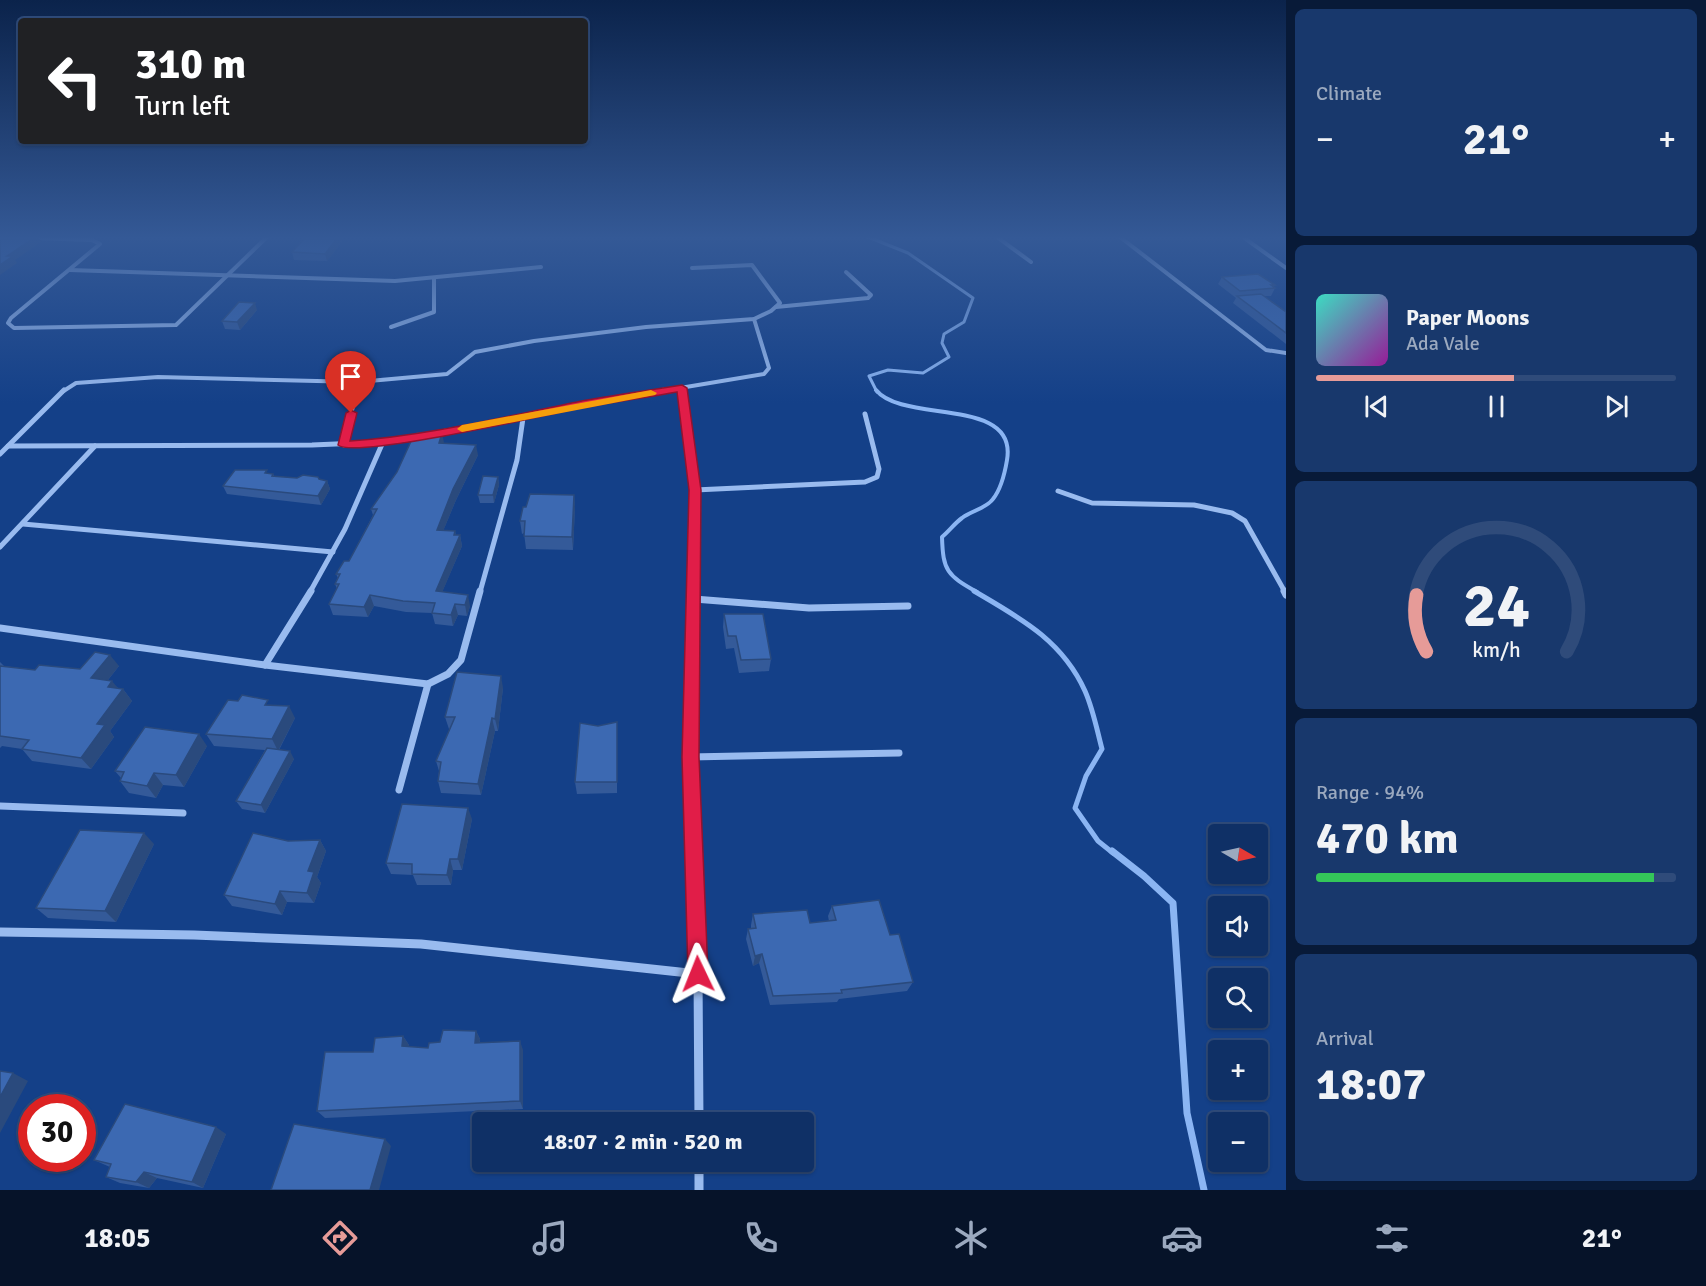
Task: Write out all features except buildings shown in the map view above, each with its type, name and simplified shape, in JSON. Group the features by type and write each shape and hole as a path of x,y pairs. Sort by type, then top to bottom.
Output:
{"street":[{"path":"42,293 8,323 14,328 35,329 176,325 210,293"},
{"path":"391,327 434,312 434,293"},
{"path":"774,293 780,303 776,308"},
{"path":"0,454 67,387 83,381 217,377 358,382 447,374 475,352 534,341 619,330 754,319 776,308 868,298 871,295 868,293"},
{"path":"1191,293 1266,351 1286,352"},
{"path":"9,446 344,445 383,442 523,418 578,405 764,374 769,368 754,319"},
{"path":"344,445 358,382"},
{"path":"682,388 695,490 690,757 698,974 699,1112"},
{"path":"695,490 865,482 877,477 879,469 866,414"},
{"path":"0,628 265,665 428,684 448,674 461,660 517,460 523,418"},
{"path":"265,665 309,597 333,552 367,486 383,442"},
{"path":"0,547 94,446"},
{"path":"1058,491 1089,503 1211,507 1236,513 1245,521 1286,595"},
{"path":"23,524 333,552"},
{"path":"694,598 809,608 908,606"},
{"path":"399,790 428,684"},
{"path":"690,757 898,753"},
{"path":"0,806 183,813"},
{"path":"0,932 194,935 421,944 698,974"},
{"path":"699,1172 699,1190"}],"waterway":[{"path":"876,390 869,376 888,370 923,373 949,357 942,343 944,334 964,322 973,298 965,293"},
{"path":"876,390 890,400 909,406 978,419 995,427 1006,440 1007,460 996,495 987,505 959,520 942,537 944,558 949,571 959,581 977,592"},
{"path":"974,591 1038,632 1052,644 1076,673 1093,712 1102,749 1086,776 1075,808 1098,841 1113,853"},
{"path":"1112,851 1173,903 1187,1113 1204,1190"}],"slow traffic":[{"path":"462,429 578,405 651,393"}],"route":[{"path":"351,413 344,445 383,442 682,388 695,490 690,757 698,974"}]}
